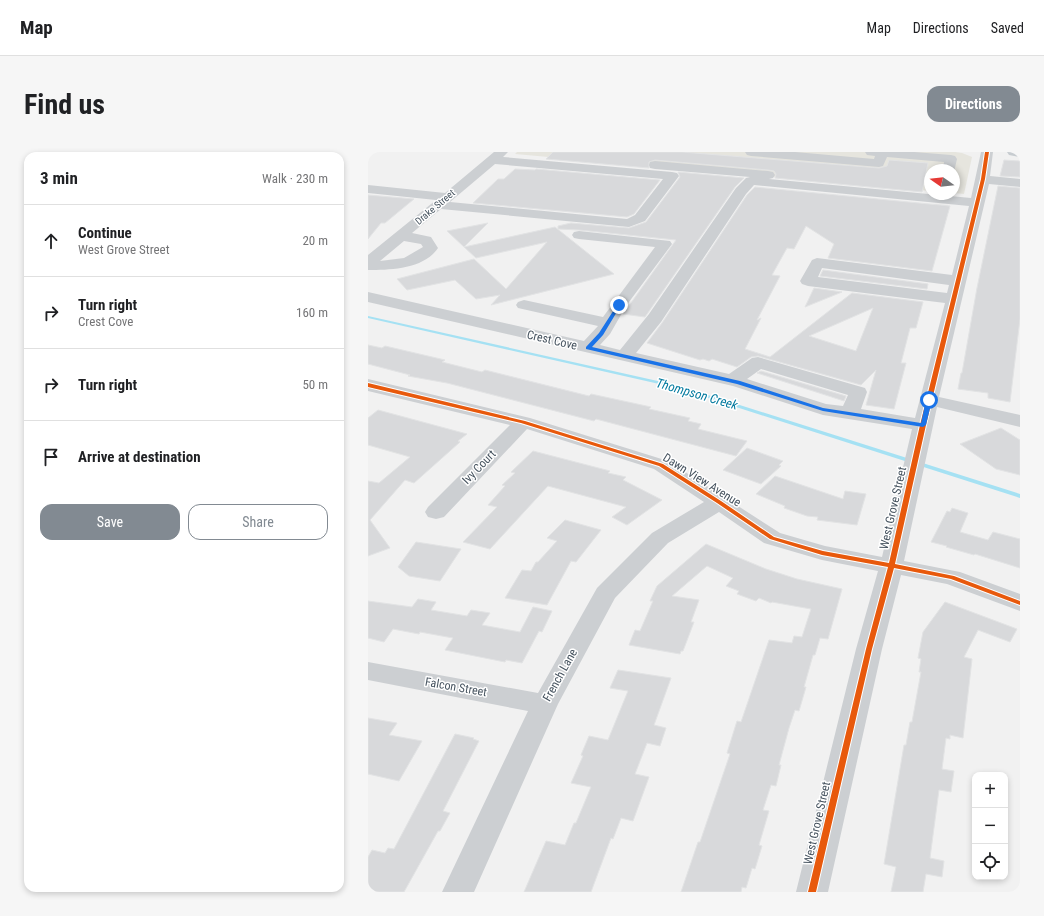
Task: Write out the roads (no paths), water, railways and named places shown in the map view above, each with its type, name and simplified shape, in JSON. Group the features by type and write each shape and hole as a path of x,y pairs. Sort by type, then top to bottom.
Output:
{"main road":[{"path":"1013,152 1020,153"}],"street":[{"path":"538,152 538,154 924,188"},
{"path":"751,152 879,163 878,152 951,159 950,164"},
{"name":"West Grove Street","path":"812,892 869,649 891,567 923,425 954,299 977,189 987,152"},
{"path":"368,189 442,201 629,223 640,218 672,176 548,164 497,156"},
{"name":"Drake Street","path":"368,264 497,156"},
{"path":"624,356 655,318 742,191 751,181 977,189 1020,182"},
{"path":"580,234 665,244 619,305 601,334 588,348"},
{"path":"368,264 391,264 412,261 422,256 431,248 426,240 401,236"},
{"path":"954,299 808,281 817,263 958,281"},
{"path":"912,294 919,276"},
{"name":"Crest Cove","path":"368,297 732,381 823,409 923,425"},
{"path":"524,305 608,323"},
{"path":"732,381 758,362 858,392 850,414"},
{"name":"Dawn View Avenue","path":"368,386 523,422 661,465 772,538 822,553 891,567 952,577 1020,602"},
{"path":"929,400 1020,421"},
{"name":"Ivy Court","path":"436,512 523,422"},
{"name":"French Lane","path":"458,892 544,704 605,594 660,538 719,502"},
{"name":"Falcon Street","path":"368,671 544,704"}],"waterway":[{"name":"Thompson Creek","path":"368,317 678,387 1020,496"}]}
